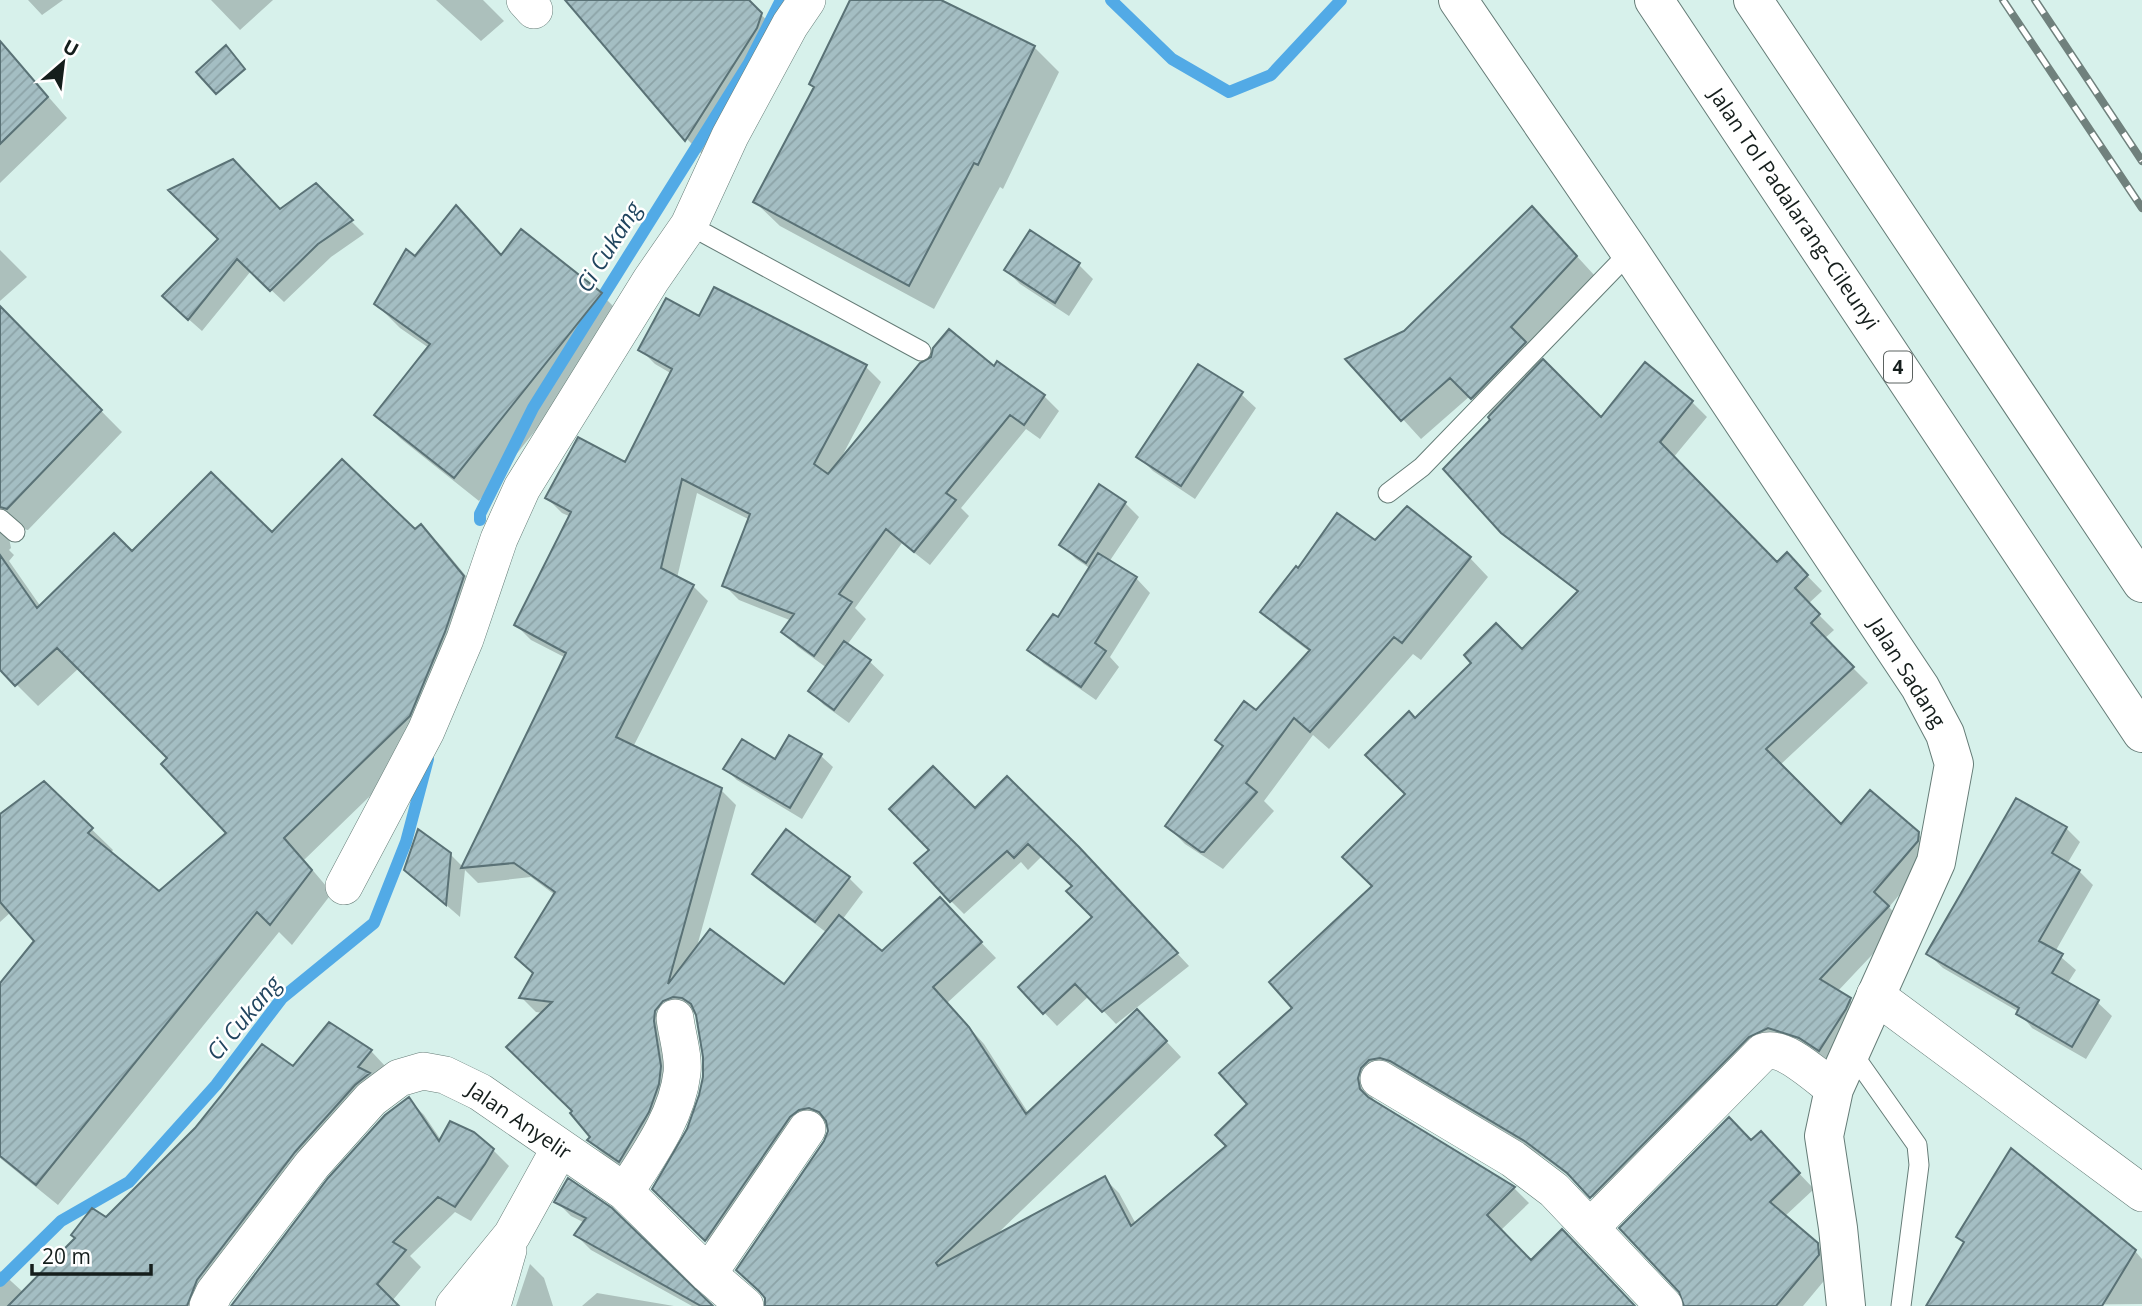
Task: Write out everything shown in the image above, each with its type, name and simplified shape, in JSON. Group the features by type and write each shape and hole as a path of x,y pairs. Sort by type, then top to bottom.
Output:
{"main road":[{"name":"Jalan Sadang","path":"1458,0 1630,252 1920,687 1945,734 1954,764 1936,862 1834,1089 1824,1136 1838,1227 1846,1306"},
{"name":"Jalan Tol Padalarang–Cileunyi","path":"1654,0 2142,733"},
{"path":"1753,0 2142,583"}],"street":[{"path":"344,886 426,731 465,639 499,539 522,488 650,280 689,225 730,136 790,25 807,0"},
{"path":"1875,995 2142,1193"},
{"path":"625,1192 656,1146 675,1102 682,1072 675,1018"},
{"path":"1590,1228 1763,1052 1778,1050 1834,1089"},
{"name":"Jalan Anyelir","path":"211,1300 312,1165 371,1099 400,1078 423,1071 445,1075 480,1092 625,1192 708,1274 745,1306"},
{"path":"1379,1079 1513,1159 1554,1190 1664,1306"},
{"path":"708,1274 807,1129"},
{"path":"454,1306 512,1235 560,1148"},
{"path":"492,1306 512,1235"}],"lane":[{"path":"689,225 921,351"},
{"path":"1388,493 1422,467 1630,252"},
{"path":"1850,1050 1917,1145 1919,1165 1901,1306"}],"building":[{"path":"565,0 749,0 762,13 757,28 685,141"},
{"path":"850,0 941,0 1035,46 978,165 974,163 909,286 753,202 814,87 809,84"},
{"path":"0,41 48,97 0,144"},
{"path":"226,45 245,69 216,94 196,72"},
{"path":"233,159 280,209 316,183 353,220 318,244 270,291 237,259 188,320 162,296 218,239 168,190"},
{"path":"456,205 501,255 521,229 602,293 454,478 374,415 430,344 374,304 406,249 415,256"},
{"path":"1532,206 1577,256 1511,327 1526,342 1471,399 1450,378 1401,421 1345,359 1404,331"},
{"path":"1030,230 1080,263 1055,303 1004,270"},
{"path":"714,287 867,365 814,464 828,474 920,363 931,357 933,348 949,329 994,366 997,361 1045,395 1024,425 1010,415 946,493 956,500 914,552 886,529 839,594 852,602 814,656 781,632 794,614 722,586 750,514 682,479 661,568 694,585 616,737 722,788 668,984 710,929 784,984 839,915 882,951 940,897 982,942 933,987 969,1027 1026,1114 1137,1009 1167,1041 936,1263 938,1266 1105,1176 1131,1226 1226,1146 1215,1135 1247,1104 1219,1073 1292,1008 1269,982 1372,886 1342,857 1405,794 1365,755 1409,711 1415,718 1471,663 1464,655 1496,623 1522,649 1578,591 1501,533 1443,469 1490,420 1488,417 1543,359 1601,417 1645,362 1693,401 1660,442 1777,562 1787,552 1808,575 1795,588 1820,614 1811,623 1854,667 1766,749 1841,824 1870,790 1919,832 1918,841 1874,892 1889,906 1820,979 1851,998 1846,1009 1819,1051 1799,1038 1768,1028 1749,1037 1590,1198 1567,1173 1526,1142 1390,1061 1380,1058 1369,1060 1361,1068 1358,1078 1360,1089 1368,1097 1515,1187 1487,1215 1531,1260 1562,1229 1635,1306 765,1306 765,1298 736,1270 824,1141 828,1131 826,1121 819,1112 809,1108 799,1110 790,1117 705,1241 652,1189 687,1129 703,1077 703,1057 696,1015 691,1004 682,998 673,997 663,1001 655,1011 661,1066 659,1084 649,1112 619,1162 587,1140 590,1137 570,1113 572,1111 506,1047 552,1002 519,998 533,973 515,957 555,892 514,863 461,868 566,653 514,625 571,512 545,498 578,437 625,462 672,369 638,350 666,298 699,316"},
{"path":"0,306 102,410 7,509 0,507"},
{"path":"1198,364 1243,392 1181,486 1136,457"},
{"path":"342,459 415,529 421,524 464,576 445,632 410,716 284,838 312,870 270,925 257,912 36,1185 0,1156 0,983 34,941 0,902 0,814 44,781 93,828 88,833 159,891 226,833 161,764 167,758 57,648 15,686 0,670 0,555 37,608 114,533 132,551 211,472 272,532"},
{"path":"1099,484 1126,502 1086,563 1059,545"},
{"path":"1407,506 1471,557 1402,643 1394,637 1310,732 1294,718 1246,783 1257,792 1204,852 1201,852 1165,826 1223,746 1215,740 1244,701 1256,710 1310,650 1260,612 1296,566 1298,568 1337,513 1375,540"},
{"path":"1098,553 1137,577 1095,643 1106,651 1081,687 1027,650 1053,614 1058,617"},
{"path":"844,641 871,660 834,710 808,691"},
{"path":"789,735 822,754 790,808 723,769 742,739 775,759"},
{"path":"933,766 975,808 1007,776 1079,847 1178,953 1102,1012 1075,984 1043,1014 1018,987 1092,917 1066,891 1072,886 1028,844 1014,858 1007,851 950,902 914,863 929,850 889,809"},
{"path":"2016,798 2067,827 2052,853 2080,870 2039,941 2063,954 2052,973 2099,1000 2072,1047 2016,1014 2019,1008 1926,954"},
{"path":"418,829 451,853 446,905 404,870"},
{"path":"786,829 850,877 815,922 752,874"},
{"path":"329,1022 372,1050 358,1067 370,1073 355,1085 295,1152 197,1280 187,1306 8,1306 75,1238 71,1235 92,1208 106,1217 195,1128 262,1044 293,1066"},
{"path":"409,1097 439,1141 450,1121 474,1132 494,1149 455,1207 438,1197 393,1242 406,1250 377,1284 399,1306 231,1306 328,1178 385,1115"},
{"path":"1729,1117 1751,1140 1761,1131 1800,1173 1770,1202 1818,1243 1819,1255 1776,1306 1684,1306 1679,1292 1619,1228"},
{"path":"2011,1148 2136,1250 2102,1306 1926,1306 1964,1242 1956,1237"},
{"path":"568,1178 612,1208 713,1306 701,1306 574,1235 586,1218 554,1202"}],"waterway":[{"name":"Ci Cukang","path":"480,520 480,514 533,408 749,63 781,0"},
{"name":"Ci Cukang","path":"1111,0 1172,59 1229,92 1271,75 1341,0"},
{"name":"Ci Cukang","path":"0,1281 61,1221 129,1182 216,1085 282,998 374,923 406,842 428,759"}],"railway":[{"path":"2003,0 2142,208"},
{"path":"2035,0 2142,161"}]}
